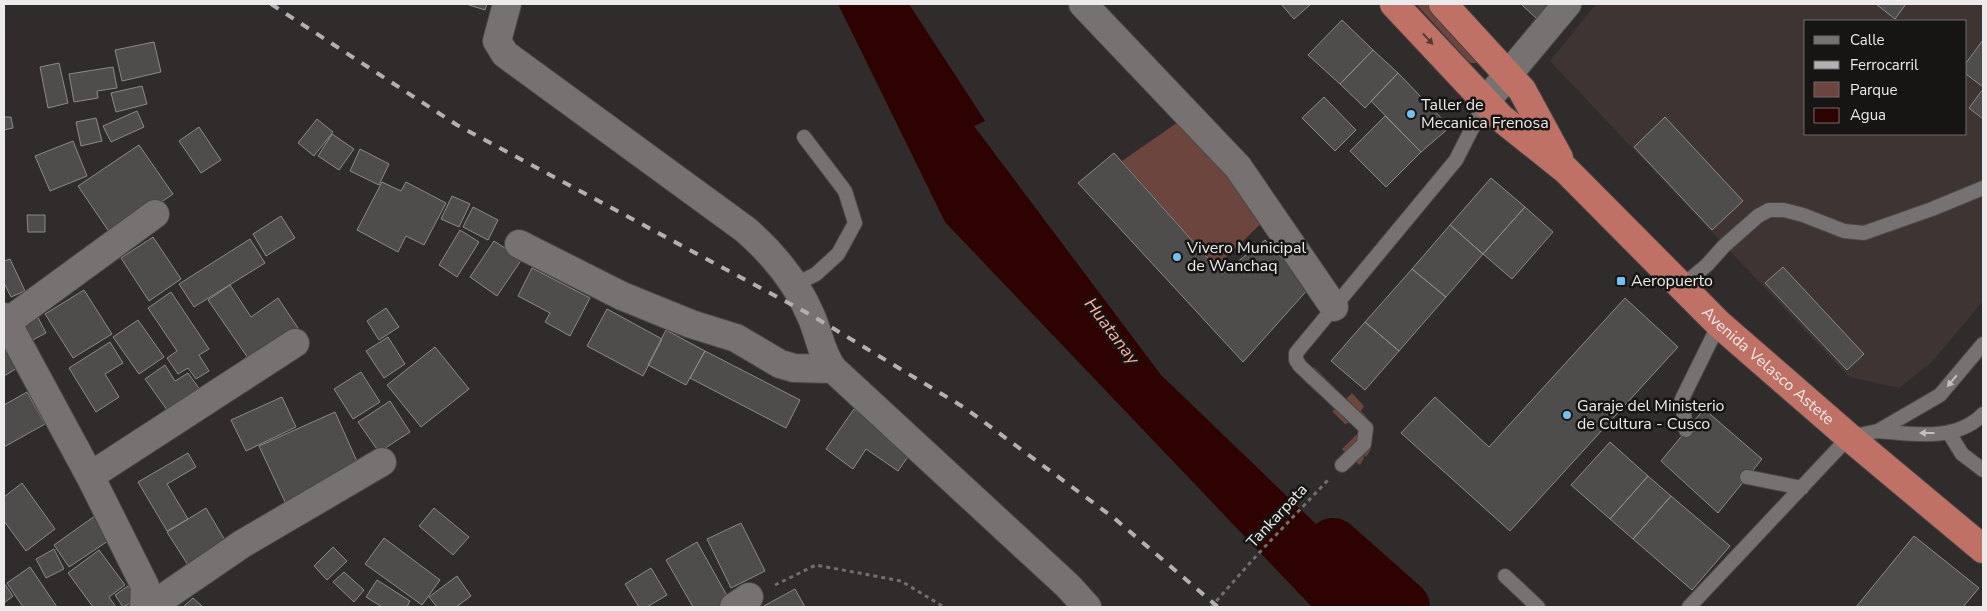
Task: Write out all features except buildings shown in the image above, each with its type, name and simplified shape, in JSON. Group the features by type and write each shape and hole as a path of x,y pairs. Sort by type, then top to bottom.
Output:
{"highway":[{"name":"Avenida Velasco Astete","path":"1394,4 1501,118 1566,170 1719,324 1850,438 1983,549"},
{"name":"Avenida Velasco Astete","path":"1443,4 1522,90 1566,170"}],"street":[{"path":"507,4 497,41 505,54 746,230 766,247 794,285 811,315 825,359 833,369 1068,586 1088,607"},
{"path":"1083,4 1238,167 1334,307"},
{"path":"1486,101 1567,4"},
{"path":"144,607 145,586 90,476 5,320 155,214"},
{"path":"519,244 622,296 691,324 736,338 780,364 794,368 833,369"},
{"path":"90,476 295,343"},
{"path":"150,607 242,544 382,462"}],"lane":[{"path":"1342,465 1364,444 1366,428 1300,366 1296,360 1296,353 1456,160 1486,101"},
{"path":"794,285 816,274 838,254 855,223 844,191 804,137"},
{"path":"1682,286 1758,216 1769,210 1784,210 1803,215 1844,232 1864,233 1932,209 1983,188"},
{"path":"1686,430 1682,398 1719,324"},
{"path":"1689,607 1850,438 1878,431 1940,396 1983,344"},
{"path":"1878,431 1949,433 1976,421 1983,414"},
{"path":"1949,433 1962,454 1983,470"},
{"path":"1747,477 1802,488"},
{"path":"1506,576 1538,607"}],"path":[{"name":"Tankarpata","path":"1212,607 1258,554 1342,465"},
{"path":"742,602 816,565 901,581 944,607"}],"shaded area":[{"path":"1596,4 1983,4 1983,301 1932,362 1899,388 1849,377 1550,61"}],"green space":[{"path":"1416,4 1432,4 1479,63 1470,63"},
{"path":"1181,120 1270,215 1216,267 1122,161"},
{"path":"1314,367 1346,399 1352,393 1364,406 1361,411 1372,427 1373,436 1368,445 1371,449 1366,457 1363,454 1364,458 1360,465 1353,460 1343,472 1336,464 1345,453 1342,449 1360,431 1351,422 1345,424 1332,411 1338,408 1321,390 1316,392 1303,380"}],"water":[{"path":"838,4 909,4 985,121 974,126 1161,375 1402,607 1312,607 945,222"}],"waterway":[{"name":"Huatanay","path":"1333,545 1403,607"}],"railway":[{"path":"271,4 457,125 811,315 965,408 1114,518 1218,607"}],"place":[{"name":"Taller de Mecanica Frenosa","path":"1411,114"},
{"name":"Vivero Municipal de Wanchaq","path":"1177,257"},
{"name":"Aeropuerto","path":"1621,281"},
{"name":"Garaje del Ministerio de Cultura - Cusco","path":"1567,415"}]}
